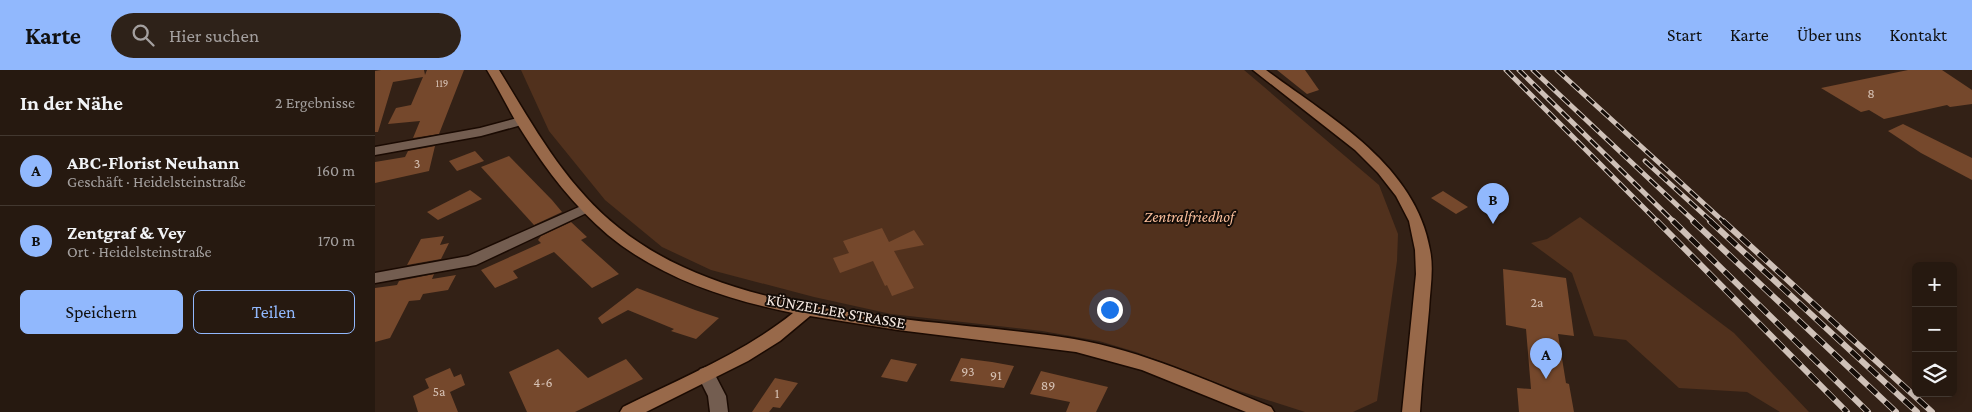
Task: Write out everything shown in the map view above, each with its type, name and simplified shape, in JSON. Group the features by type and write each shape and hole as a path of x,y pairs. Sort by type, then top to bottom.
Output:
{"main road":[{"name":"KÜNZELLER STRASSE","path":"493,70 521,121 588,207 613,232 643,254 670,268 709,284 768,301 1085,348 1148,366 1265,412"},
{"path":"1259,70 1373,159 1395,184 1410,206 1420,234 1423,250 1422,293 1411,412"},
{"path":"629,412 706,374 774,337 808,308"}],"street":[{"path":"375,151 481,132 521,121"},
{"path":"375,278 471,261 588,207"},
{"path":"706,374 717,396 719,412"}],"green space":[{"name":"Zentralfriedhof","path":"521,70 1244,70 1379,185 1398,234 1397,261 1377,401 1353,412 1305,412 1233,389 1136,352 1099,341 1042,331 891,314 814,297 711,270 662,247 605,200 549,131"},
{"path":"1580,217 1734,333 1809,412 1780,412 1747,392 1679,388 1626,340 1594,336 1572,273 1531,243 1547,239"}],"building":[{"path":"424,70 425,75 427,70 464,70 439,134 413,138 420,121 388,124 396,108 411,105 423,77 393,82 378,132 375,132 375,71"},
{"path":"1277,70 1305,70 1319,90 1307,94"},
{"path":"1908,70 1942,70 1972,90 1972,104 1950,107 1947,105 1884,119 1869,110 1861,112 1821,88"},
{"path":"1903,124 1972,158 1972,180 1921,153 1888,131"},
{"path":"435,146 429,171 375,183 375,162 405,157 408,151"},
{"path":"475,151 484,161 457,171 449,161"},
{"path":"509,156 562,212 534,225 481,167"},
{"path":"470,190 482,199 438,220 427,212"},
{"path":"1443,191 1468,207 1456,214 1431,198"},
{"path":"571,222 587,237 581,240 619,274 592,288 554,252 513,271 518,278 495,288 481,270 541,243 538,240 541,236"},
{"path":"882,228 889,242 914,230 924,245 894,251 914,288 892,296 873,261 840,273 833,258 849,253 843,241"},
{"path":"444,236 440,245 449,243 441,259 407,265 421,239"},
{"path":"1503,269 1566,278 1574,336 1558,334 1566,383 1569,384 1574,412 1519,412 1517,388 1531,389 1526,329 1506,325"},
{"path":"434,274 432,279 456,275 448,290 423,294 420,300 409,301 390,338 375,342 375,288 397,285 399,281"},
{"path":"637,288 719,318 696,339 671,331 674,329 628,310 602,324 598,318"},
{"path":"558,349 588,378 626,359 643,379 575,412 527,412 509,372"},
{"path":"961,358 1014,366 1004,388 950,381"},
{"path":"891,359 917,364 907,382 881,377"},
{"path":"450,368 454,377 461,374 465,385 450,392 458,412 418,412 413,396 429,388 425,379"},
{"path":"1041,371 1108,387 1096,412 1066,412 1070,402 1030,394"},
{"path":"775,378 798,383 780,408 773,407 769,412 752,412"}],"railway":[{"path":"1506,70 1657,221"},
{"path":"1519,70 1674,222"},
{"path":"1533,70 1695,222"},
{"path":"1557,70 1724,222"},
{"path":"1645,161 1712,222"},
{"path":"1657,221 1847,412"},
{"path":"1673,221 1868,412"},
{"path":"1693,221 1896,412"},
{"path":"1710,221 1917,412"},
{"path":"1723,221 1932,412"}],"place":[{"name":"Zentgraf & Vey","path":"1493,224"},
{"name":"ABC-Florist Neuhann","path":"1546,379"}]}
